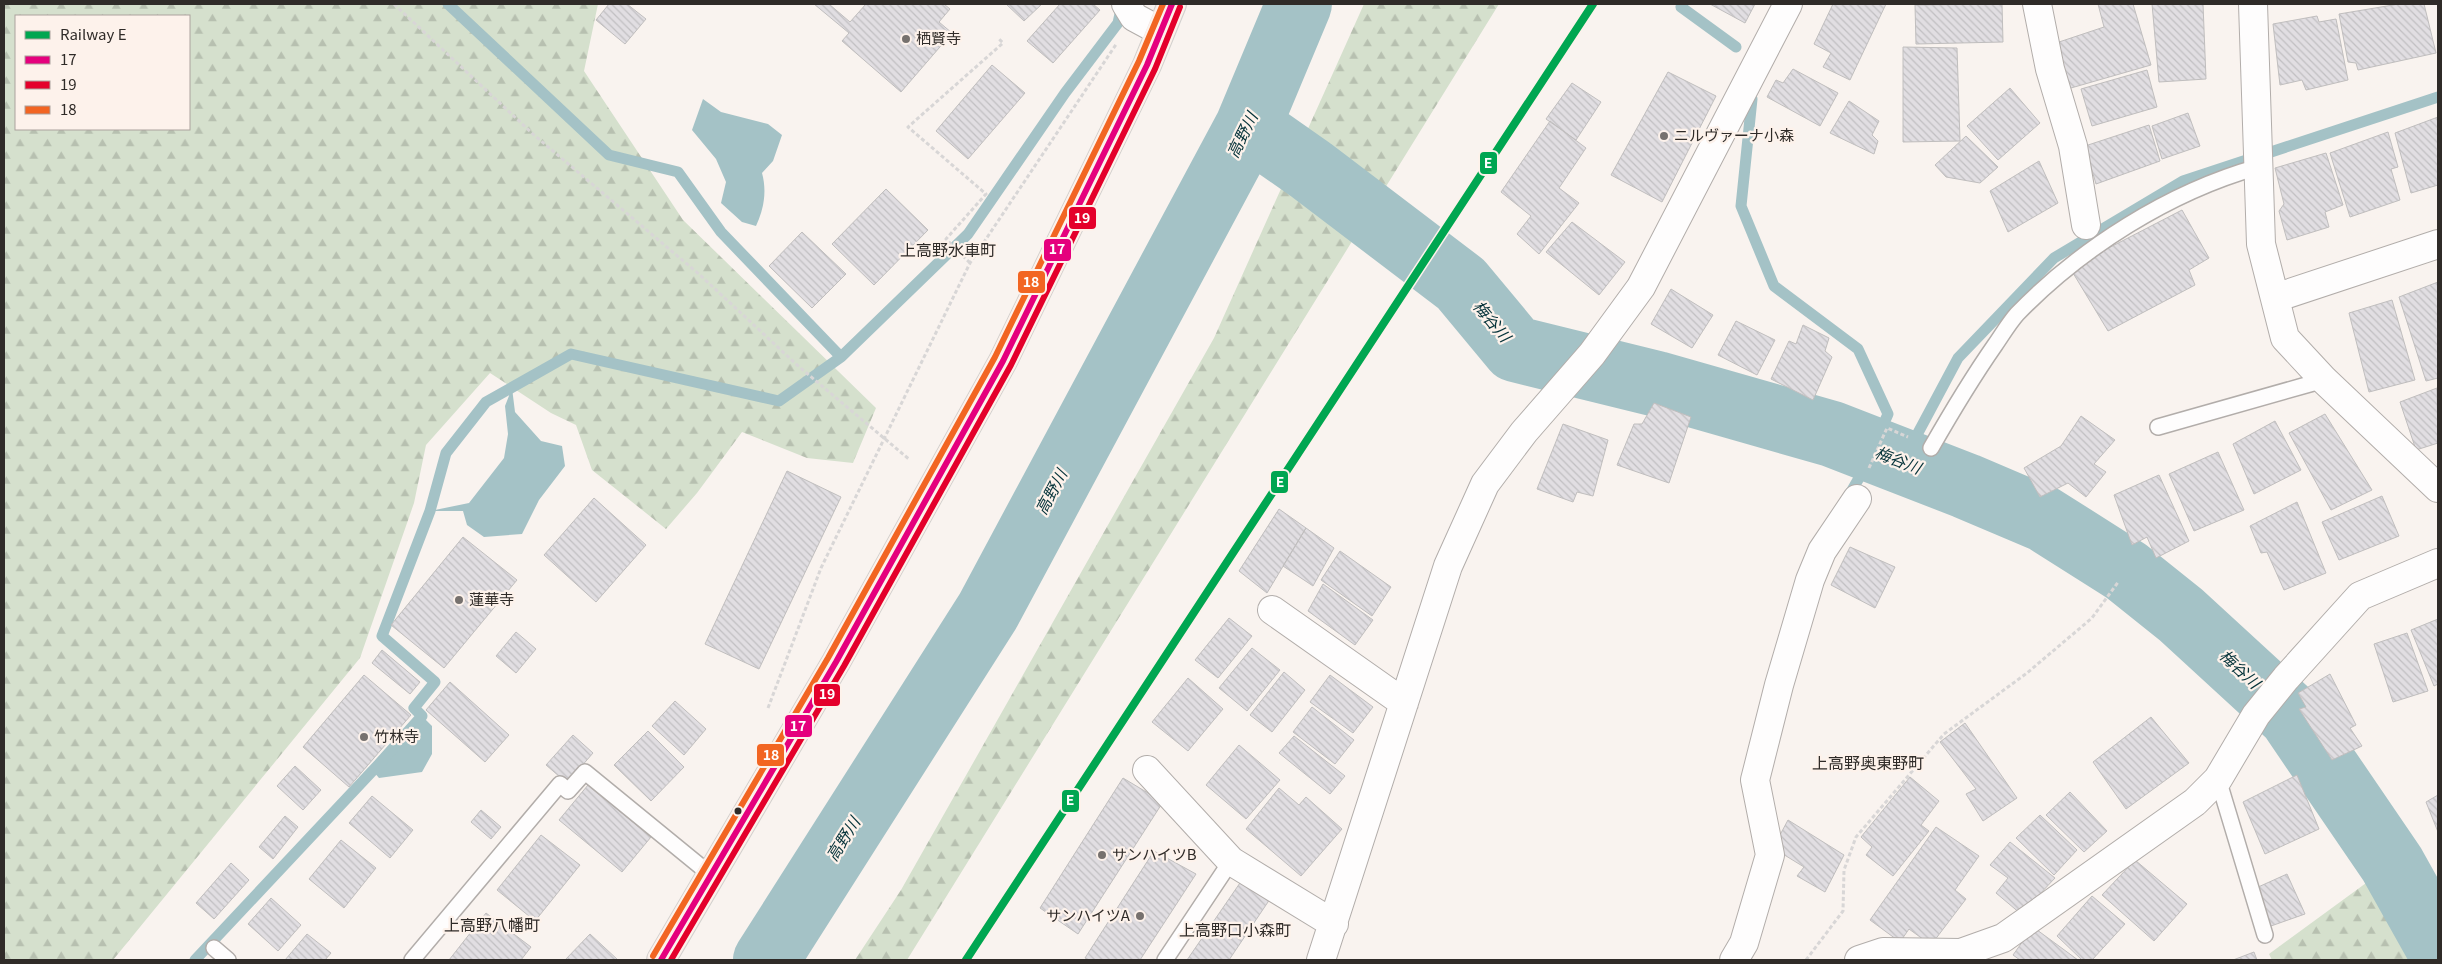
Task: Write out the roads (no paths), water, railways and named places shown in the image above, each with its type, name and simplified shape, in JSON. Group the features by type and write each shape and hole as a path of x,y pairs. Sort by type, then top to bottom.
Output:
{"highway":[{"path":"661,960 836,662 1003,361 1147,65 1172,4"}],"street":[{"path":"1321,960 1448,566 1485,484 1524,432 1592,354 1642,287 1788,4"},
{"path":"2037,4 2050,69 2073,146 2089,238"},
{"path":"2253,4 2261,244 2285,338 2324,380 2438,488"},
{"path":"1130,11 1160,31"},
{"path":"2275,298 2438,244"},
{"path":"1734,960 1744,943 1770,855 1755,780 1779,685 1810,580 1822,551 1857,499"},
{"path":"1859,960 1883,952 1961,953 2002,938 2195,802 2218,779 2256,715 2286,678 2360,596 2438,563"},
{"path":"1272,610 1404,703"},
{"path":"1147,770 1230,860 1334,924"}],"lane":[{"path":"1931,448 1972,378 2016,315 2062,274 2089,238 2230,175 2258,154"},
{"path":"2158,426 2324,380"},
{"path":"412,960 560,784 568,791 585,772 711,875"},
{"path":"2218,779 2265,935"},
{"path":"1165,960 1230,860"},
{"path":"214,948 228,960"}],"water":[{"path":"703,99 721,112 768,124 782,135 773,161 762,173 764,200 756,226 742,222 721,203 726,182 716,159 692,130"},
{"path":"512,388 515,412 541,441 562,446 565,466 539,500 522,534 484,537 467,525 463,511 430,511 469,503 504,458 508,434 505,406"},
{"path":"422,716 432,726 432,754 422,772 379,778 373,771"}],"waterway":[{"path":"448,4 609,155 678,172 721,232 841,357"},
{"name":"高野川","path":"766,960 988,611 1248,126 1299,4"},
{"path":"1682,4 1681,7 1736,47"},
{"path":"195,960 422,716 414,708 435,682 382,636 430,511 446,453 486,402 571,354 779,401 841,357 968,234 1065,93 1118,23 1122,5"},
{"path":"1903,461 1958,358 2054,258 2183,181 2438,97"},
{"path":"1752,99 1741,206 1774,286 1858,349 1888,414 1863,471 1847,499"},
{"name":"梅谷川","path":"1248,126 1311,170 1461,284 1515,349 1657,384 1832,434 1966,486 2044,519 2126,571 2181,615 2291,716 2392,864 2438,946"}],"rail line":[{"name":"E","path":"966,960 1593,4"}],"place":[{"name":"栖賢寺","path":"906,39"},
{"name":"ニルヴァーナ小森","path":"1664,136"},
{"name":"蓮華寺","path":"459,600"},
{"name":"竹林寺","path":"364,737"},
{"name":"サンハイツB","path":"1102,855"},
{"name":"サンハイツA","path":"1140,916"}],"district":[{"name":"上高野水車町","path":"948,250"},
{"name":"上高野奥東野町","path":"1868,763"},
{"name":"上高野八幡町","path":"492,925"},
{"name":"上高野口小森町","path":"1235,930"}]}
